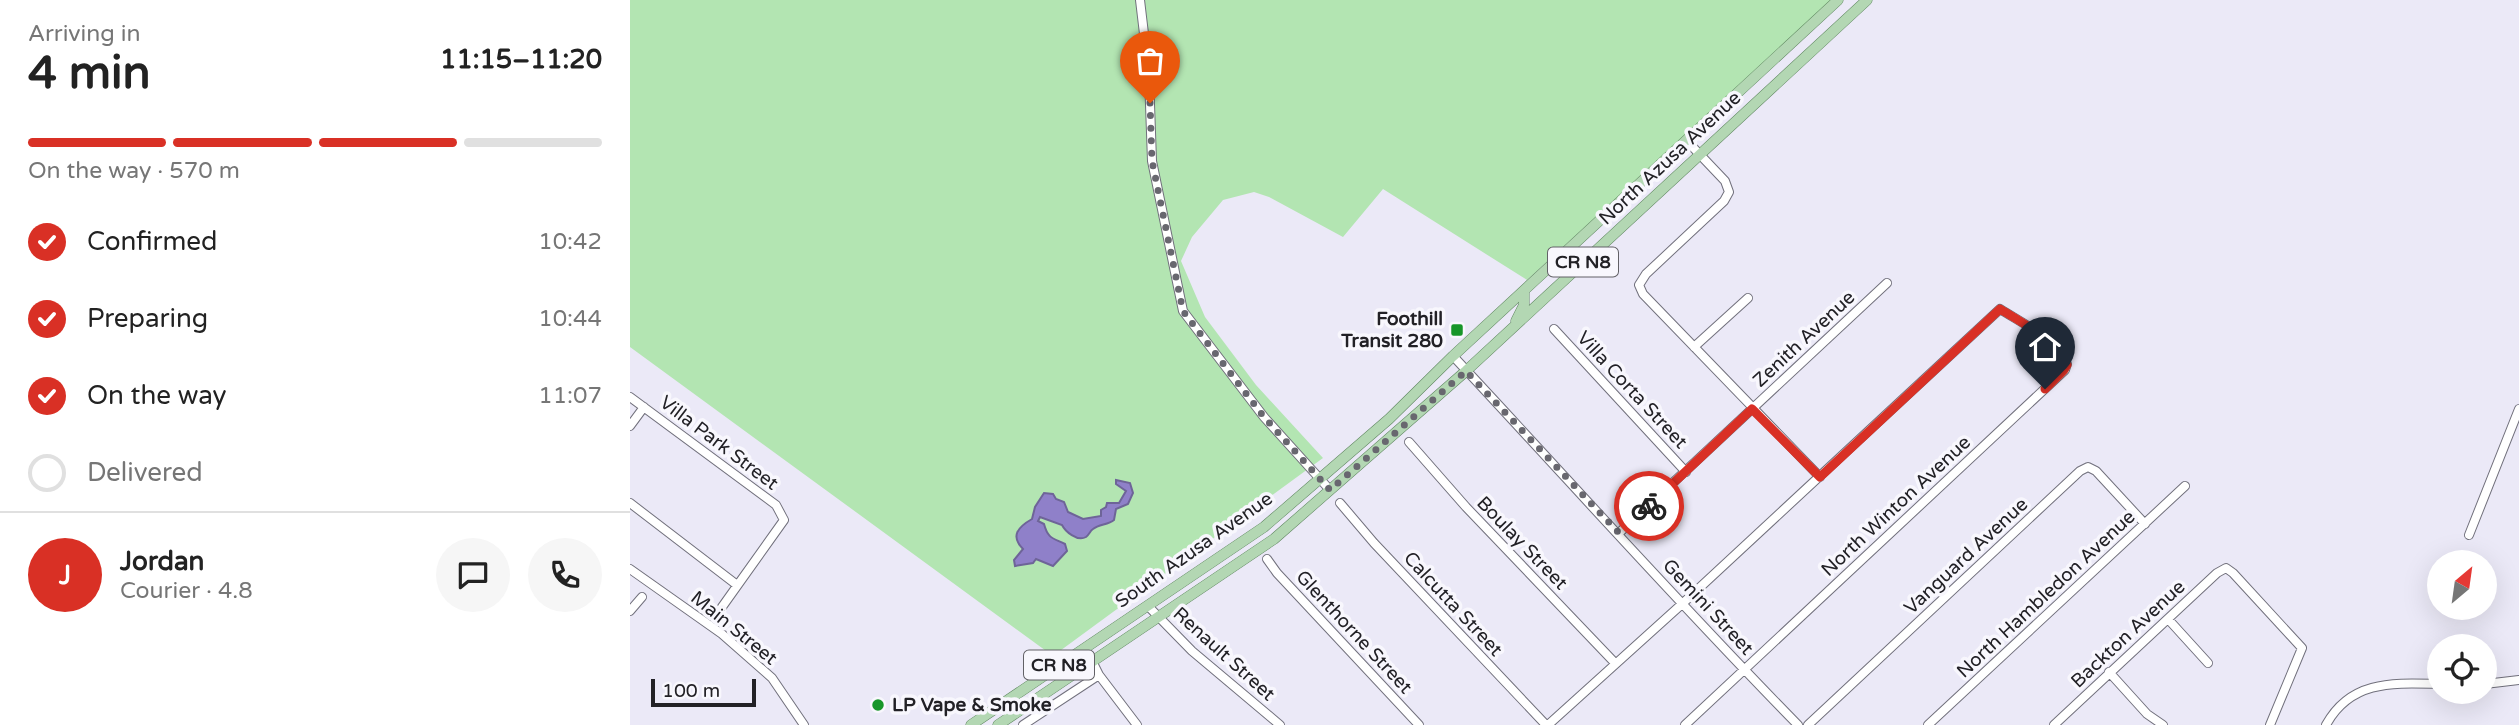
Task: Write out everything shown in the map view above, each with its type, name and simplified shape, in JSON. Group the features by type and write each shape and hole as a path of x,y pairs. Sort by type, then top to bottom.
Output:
{"main road":[{"name":"North Azusa Avenue","path":"1453,356 1838,0"},
{"name":"North Azusa Avenue","path":"1466,371 1867,0"},
{"path":"1512,328 1524,305 1524,291"},
{"name":"South Azusa Avenue","path":"971,725 984,721 1264,527 1389,419 1453,356"},
{"name":"South Azusa Avenue","path":"998,725 1274,539 1466,371"}],"street":[{"path":"1140,0 1149,76 1152,161 1183,311 1264,417 1330,490"},
{"path":"1547,725 1820,477 1643,294 1639,285 1646,274 1724,201 1729,192 1725,181 1687,141"},
{"name":"Zenith Avenue","path":"1619,533 1887,283"},
{"path":"1695,347 1748,298"},
{"name":"North Winton Avenue","path":"1685,725 2064,370 2067,365 2064,357 2037,332 2000,309 1820,477"},
{"name":"Villa Corta Street","path":"1554,329 1686,472"},
{"name":"Gemini Street","path":"1453,356 1798,725"},
{"name":"Villa Park Street","path":"630,397 776,505 784,520 737,585"},
{"path":"630,426 644,407"},
{"path":"2469,535 2519,409"},
{"name":"Boulay Street","path":"1409,442 1466,508 1615,663"},
{"name":"Vanguard Avenue","path":"1808,725 2080,471 2088,467 2096,471 2145,524"},
{"name":"North Hambledon Avenue","path":"1928,725 2185,486"},
{"path":"630,503 737,585 722,607"},
{"name":"Calcutta Street","path":"1340,503 1374,543 1547,725"},
{"name":"Glenthorne Street","path":"1267,559 1419,725"},
{"name":"Backton Avenue","path":"2054,725 2225,568 2233,573 2302,648 2270,725"},
{"name":"Main Street","path":"630,569 722,634 772,678 804,725"},
{"path":"630,611 642,597"},
{"name":"Renault Street","path":"1148,606 1192,651 1280,725"},
{"path":"2168,619 2208,663"},
{"path":"1092,661 1099,675 1137,725"},
{"path":"2109,672 2147,714 2163,725"},
{"path":"1027,724 1099,675"},
{"path":"2497,683 2519,680"},
{"path":"2326,725 2348,699 2372,687 2393,682 2427,683"}],"green space":[{"path":"630,0 1833,0 1527,280 1383,189 1343,237 1269,197 1254,192 1223,200 1192,237 1181,261 1205,317 1256,385 1323,458 1053,656 630,347"}],"shaded area":[{"path":"1116,480 1130,483 1133,493 1128,504 1116,509 1114,520 1095,527 1086,537 1079,538 1069,533 1062,525 1040,517 1038,521 1044,524 1049,535 1065,544 1067,551 1053,566 1036,559 1033,563 1015,566 1014,560 1023,549 1017,540 1017,532 1032,519 1035,507 1044,493 1053,494 1056,499 1064,502 1068,512 1083,519 1101,516 1101,510 1107,503 1119,503 1126,491 1116,484"}],"way so far":[{"path":"1150,103 1152,161 1183,311 1264,417 1330,490 1466,371 1619,533 1649,506"}],"place":[{"name":"Foothill Transit 280","path":"1457,330"},
{"name":"LP Vape & Smoke","path":"878,705"}],"route":[{"path":"1649,506 1752,409 1820,477 2000,309 2037,332 2064,357 2067,365 2045,389"}]}
